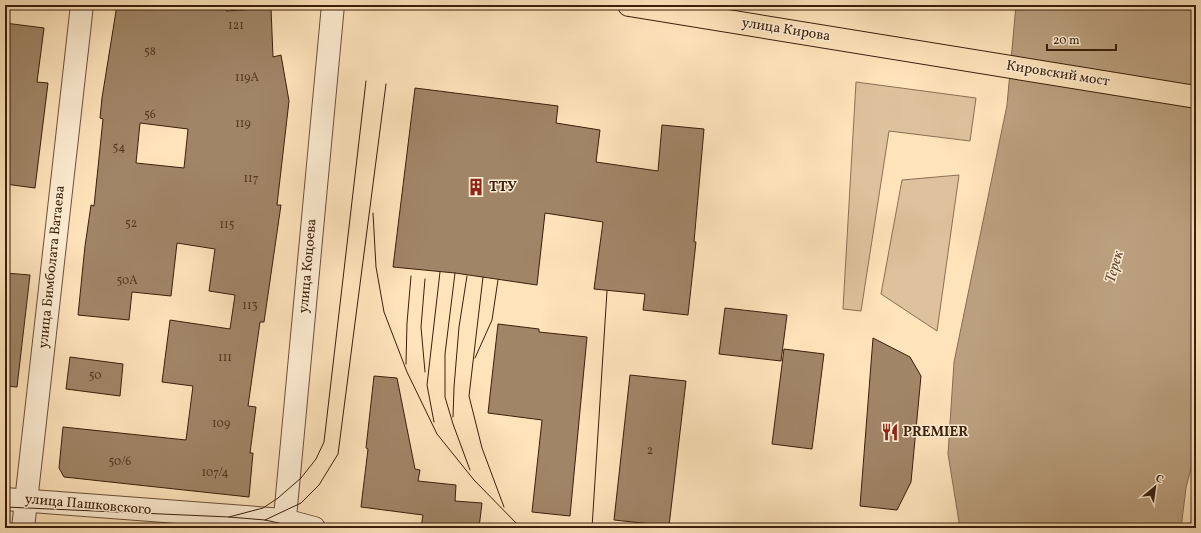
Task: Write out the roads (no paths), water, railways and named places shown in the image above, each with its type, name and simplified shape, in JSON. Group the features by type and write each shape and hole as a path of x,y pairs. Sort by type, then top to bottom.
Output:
{"main road":[{"name":"улица Кирова","path":"628,5 919,51"},
{"name":"Кировский мост","path":"919,51 1196,97"}],"street":[{"name":"улица Бимболата Ватаева","path":"23,528 16,499 82,5"},
{"name":"улица Коцоева","path":"284,524 334,5"},
{"name":"улица Пашковского","path":"16,499 244,518 314,528"}],"water":[{"name":"Терек","path":"1016,5 1196,5 1196,448 1186,488 1181,528 960,528 948,454 954,362 1007,105"}],"tram line":[{"path":"229,517 263,508 278,498 301,478 316,459 324,442 366,81"},
{"path":"265,520 301,503 319,485 338,454 386,84"},
{"path":"373,213 376,267 384,312 407,372 437,434 474,480 521,528"},
{"path":"434,422 427,385 440,272"},
{"path":"455,273 445,354 445,397 470,470"},
{"path":"406,364 407,323 411,276"},
{"path":"453,417 459,327 467,276"},
{"path":"483,277 469,396 482,448 504,507"},
{"path":"425,279 421,327 425,372"},
{"path":"475,358 492,320 498,280"},
{"path":"592,528 607,291"},
{"path":"5,507 229,517 265,520 301,528"}],"place":[{"name":"ТТУ","path":"476,187"},
{"name":"PREMIER","path":"890,432"}]}
